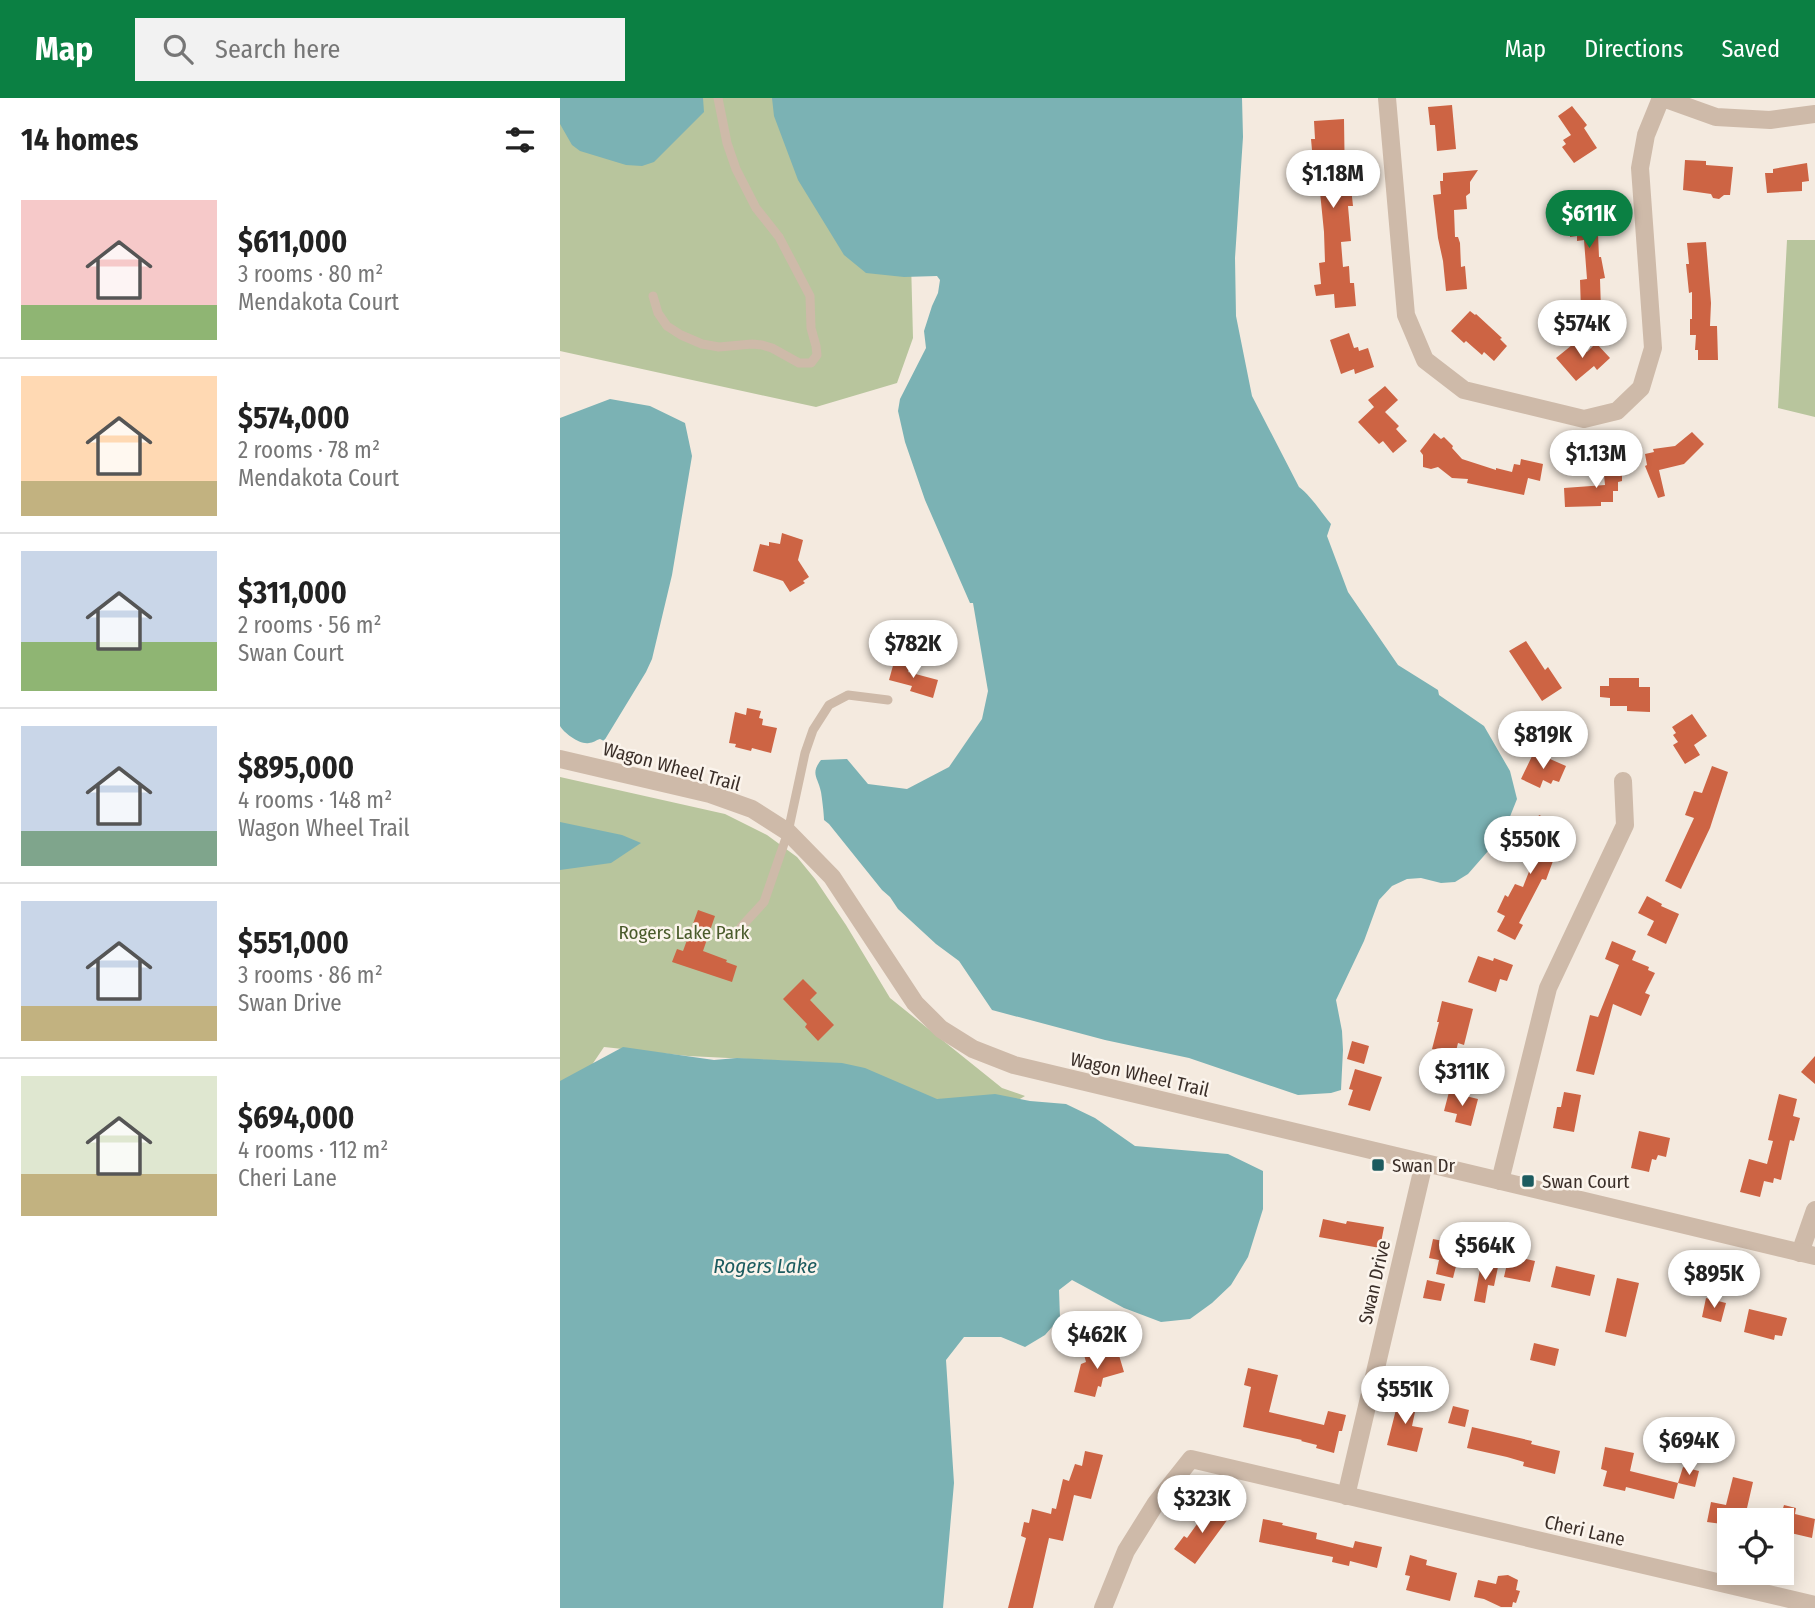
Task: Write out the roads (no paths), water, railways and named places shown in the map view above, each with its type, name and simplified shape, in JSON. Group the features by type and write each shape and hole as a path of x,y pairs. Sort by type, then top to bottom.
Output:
{"street":[{"path":"1387,98 1406,314 1425,360 1464,390 1584,419 1617,411 1642,388 1653,348 1640,168 1646,135 1662,98 1716,117 1770,120 1815,114"},
{"name":"Wagon Wheel Trail","path":"560,759 710,794 752,810 788,832 832,877 915,1003 942,1029 973,1049 1014,1065 1808,1254"},
{"path":"1500,1181 1548,988 1625,825 1623,781"},
{"name":"Swan Drive","path":"1346,1496 1424,1163"},
{"path":"1808,1254 1815,1210"},
{"path":"1103,1608 1126,1551 1156,1503 1191,1459 1346,1496"},
{"name":"Cheri Lane","path":"1346,1496 1815,1605"}],"lane":[{"path":"653,296 658,313 667,326 702,344 719,347 762,345 799,363 811,363 817,355 811,328 810,296 779,237 756,208 736,169 727,143 718,98"},
{"path":"741,927 764,902 788,832 805,753 813,730 829,705 848,695 888,699"}],"water":[{"path":"560,98 703,98 704,112 654,162 642,166 626,165 580,151 572,145 560,124"},
{"path":"772,98 1242,98 1243,137 1235,258 1236,316 1252,396 1299,487 1331,524 1327,536 1348,592 1398,665 1438,690 1439,695 1484,726 1510,771 1517,799 1503,834 1468,874 1455,882 1407,879 1392,886 1379,900 1364,941 1336,1000 1342,1031 1341,1090 1298,1095 1189,1058 1105,1040 992,1010 959,961 898,909 824,820 821,792 815,772 821,760 847,759 868,784 907,789 949,767 982,719 988,691 973,603 970,603 925,500 905,442 898,411 900,399 926,348 924,331 940,280 937,276 904,277 866,273 844,255 798,180 774,116"},
{"path":"610,399 650,406 685,423 692,456 672,575 652,659 604,741 600,739 585,743 573,738 560,726 560,418"},
{"path":"560,822 622,835 641,843 611,863 560,870"},
{"name":"Rogers Lake","path":"623,1047 714,1060 737,1058 842,1063 865,1068 937,1099 995,1094 1066,1104 1095,1118 1135,1146 1228,1154 1263,1171 1263,1209 1248,1257 1231,1285 1190,1319 1161,1322 1124,1308 1072,1280 1059,1290 1060,1318 1045,1335 1025,1347 1001,1337 964,1337 946,1360 954,1483 943,1608 560,1608 560,1081"}],"place":[{"name":"Swan Dr","path":"1378,1165"},
{"name":"Swan Court","path":"1528,1181"}],"park label":[{"name":"Rogers Lake Park","path":"684,932"}]}
